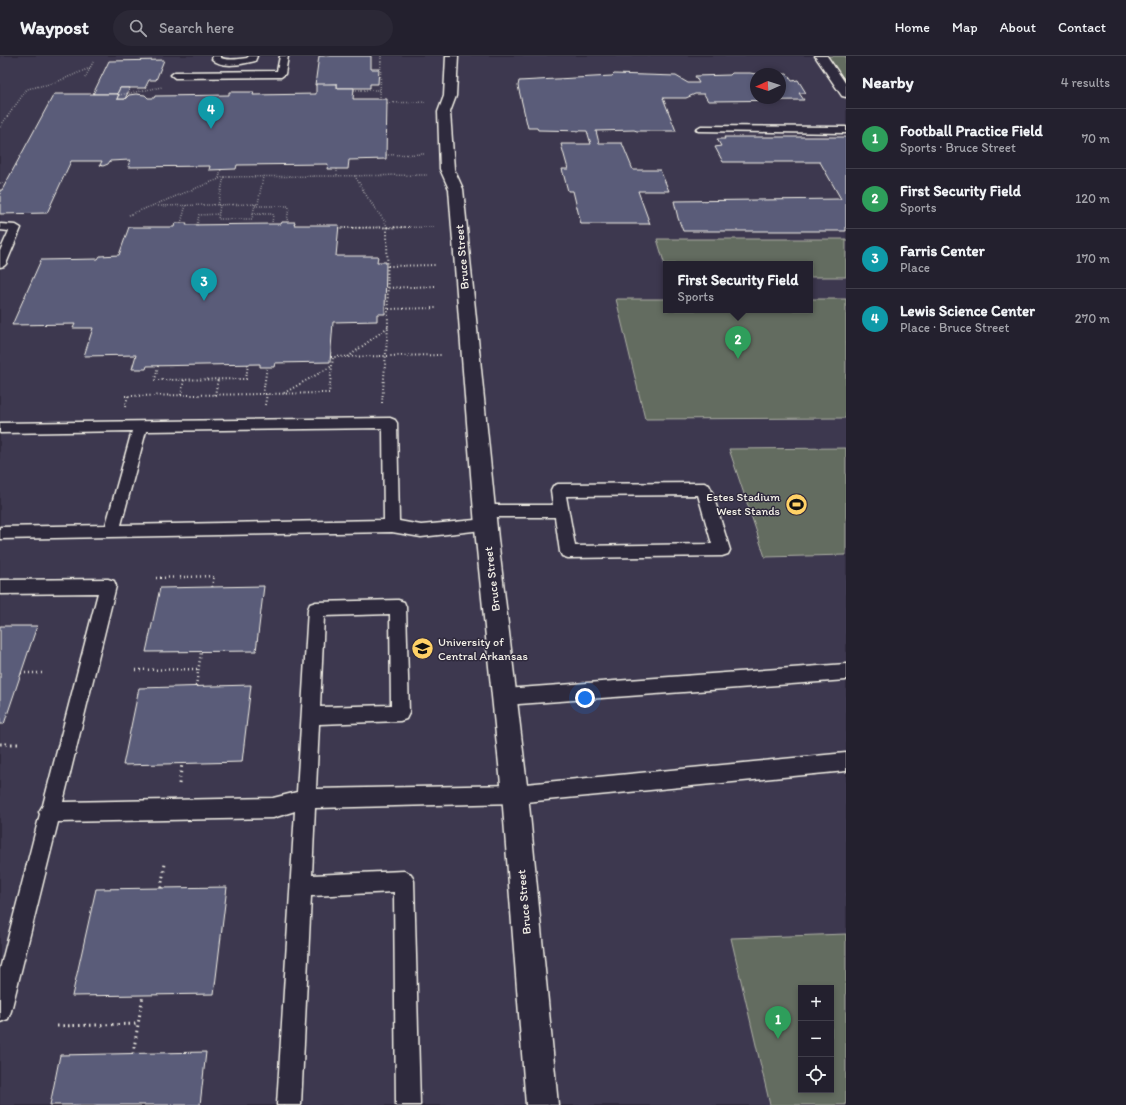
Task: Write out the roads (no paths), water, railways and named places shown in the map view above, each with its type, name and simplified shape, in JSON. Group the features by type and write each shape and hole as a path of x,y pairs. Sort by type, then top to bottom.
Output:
{"street":[{"name":"Bruce Street","path":"452,56 450,96 444,112 447,169 456,189 485,518 515,794 542,1105"},
{"path":"821,56 846,93"}],"lane":[{"path":"216,74 218,59 246,61 252,59 253,56"},
{"path":"175,75 281,74 284,56"},
{"path":"701,129 846,130"},
{"path":"0,227 16,228 0,264"},
{"path":"0,428 390,423 392,526"},
{"path":"112,531 140,426"},
{"path":"558,490 704,490 722,550 568,552 561,511 558,490"},
{"path":"0,533 392,526 421,531 485,518 561,511"},
{"path":"0,587 108,586 0,1011"},
{"path":"289,1105 316,609 398,607 400,713 311,716"},
{"path":"505,697 846,672"},
{"path":"50,812 273,808 306,799 515,794 846,762"},
{"path":"301,886 404,882 408,1105"}],"place":[{"name":"Lewis Science Center","path":"211,129"},
{"name":"Farris Center","path":"204,301"},
{"name":"First Security Field","path":"738,359"},
{"name":"Estes Stadium West Stands","path":"796,504"},
{"name":"University of Central Arkansas","path":"423,649"},
{"name":"Football Practice Field","path":"778,1039"}]}
